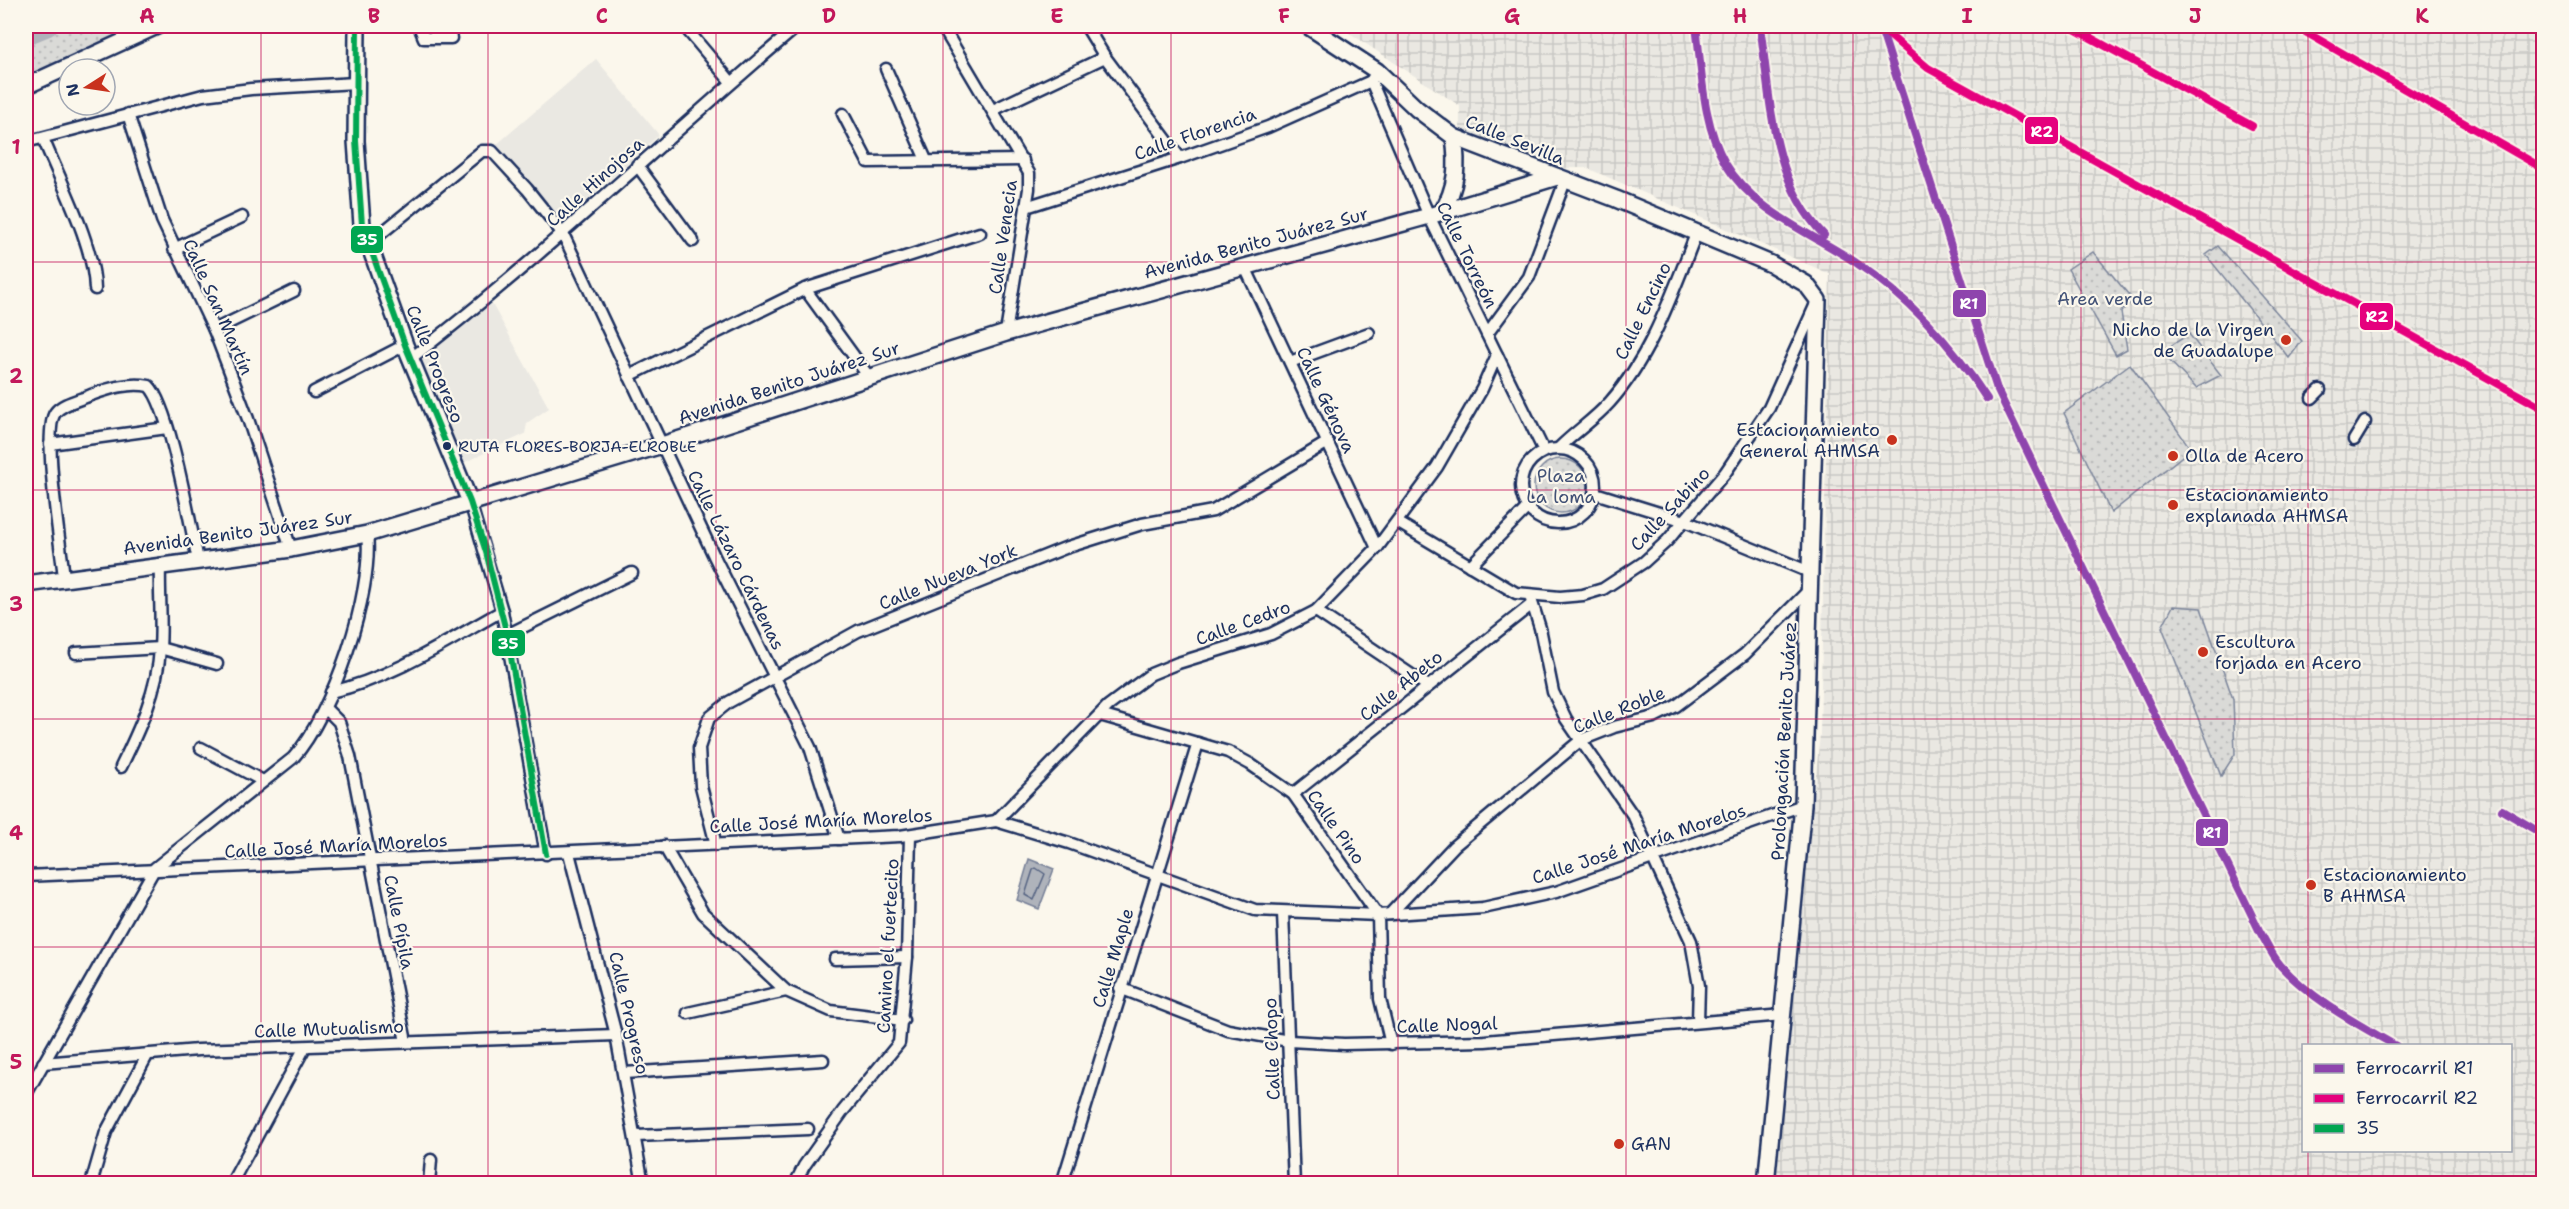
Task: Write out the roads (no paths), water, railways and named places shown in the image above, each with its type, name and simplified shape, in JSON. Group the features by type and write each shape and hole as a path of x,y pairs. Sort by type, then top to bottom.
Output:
{"street":[{"path":"26,86 158,26"},
{"name":"Calle Progreso","path":"357,26 358,195 367,245 407,352 470,502 507,635 546,854"},
{"path":"419,26 424,38 451,38"},
{"path":"684,26 731,82"},
{"name":"Calle Hinojosa","path":"314,392 407,352 563,234 637,165 798,26"},
{"name":"Calle Venecia","path":"942,26 1023,160 1030,180 1006,333"},
{"path":"1086,26 1105,57 1180,158"},
{"name":"Calle Sevilla","path":"1308,26 1454,137 1561,179"},
{"path":"993,110 1105,57"},
{"path":"886,69 926,159"},
{"name":"Calle Florencia","path":"1026,207 1180,158 1268,127 1374,76"},
{"name":"Calle Torreón","path":"1374,76 1487,334 1544,450"},
{"path":"26,142 203,95 251,89 356,83"},
{"name":"Calle San Martín","path":"128,114 174,249 214,330 248,419 291,549"},
{"path":"843,114 868,162 926,159 979,163 1023,160"},
{"path":"1435,214 1450,199 1456,178 1454,137"},
{"path":"43,138 93,267 95,290"},
{"name":"Calle Lázaro Cárdenas","path":"367,245 474,156 489,150 527,189 563,234 662,445 810,747 839,839"},
{"path":"637,165 693,241"},
{"path":"1487,334 1529,277 1561,179 1790,273 1806,284 1818,300"},
{"name":"Avenida Benito Juárez Sur","path":"26,584 160,564 291,549 367,534 662,445 1006,333 1561,179"},
{"path":"174,249 242,217"},
{"path":"629,375 805,289 980,233"},
{"name":"Calle Encino","path":"1558,448 1611,402 1636,365 1653,335 1696,234"},
{"name":"Calle Génova","path":"1245,267 1377,548"},
{"path":"805,289 869,377"},
{"path":"214,330 294,291"},
{"name":"Calle Sabino","path":"1397,522 1497,584 1530,601 1583,595 1603,589 1644,562 1685,520 1725,473 1769,408 1818,300"},
{"name":"Prolongación Benito Juárez","path":"1766,1184 1803,805 1812,573 1818,300"},
{"path":"1290,362 1369,333"},
{"name":"Calle Cedro","path":"996,821 1116,699 1151,674 1178,663 1271,634 1316,611 1377,548 1437,467 1465,421 1497,355"},
{"path":"64,577 50,425 58,410 95,394 125,385 149,386 156,395 167,428 198,560"},
{"path":"2354,440 2365,422"},
{"path":"50,444 167,428"},
{"name":"Calle Nueva York","path":"716,845 698,766 704,729 716,712 868,627 1065,548 1142,524 1214,511 1328,442"},
{"path":"1558,448 1573,451 1585,459 1595,478 1595,493 1584,513 1572,521 1557,523 1543,520 1528,507 1522,495 1523,475 1533,458 1544,450 1558,448"},
{"path":"1595,493 1685,520 1812,573"},
{"path":"1470,566 1528,507"},
{"path":"26,1094 152,873 164,859 263,781 303,746 325,708 362,595 368,557 367,534"},
{"path":"121,767 151,697 160,648 160,564"},
{"path":"507,635 632,573"},
{"name":"Calle Roble","path":"1390,914 1460,840 1581,740 1614,727 1654,717 1676,706 1745,654 1810,589"},
{"path":"1530,601 1540,628 1553,692 1581,740 1628,807 1655,859 1691,941 1697,970 1698,1021"},
{"name":"Calle Abeto","path":"1293,794 1530,601"},
{"path":"331,692 360,684 409,661 501,611"},
{"path":"1316,611 1428,686"},
{"path":"76,653 160,648 217,664"},
{"name":"Calle Pípila","path":"325,708 339,722 345,736 406,1042"},
{"name":"Calle Pino","path":"1100,715 1235,756 1293,794 1378,915"},
{"name":"Calle Maple","path":"1062,1184 1155,874 1198,743"},
{"path":"201,748 263,781"},
{"name":"Calle José María Morelos","path":"26,876 152,873 369,860 569,853 664,846 910,835 996,821 1247,907 1283,913 1378,915 1483,908 1556,892 1803,805"},
{"name":"Camino el fuertecito","path":"795,1184 804,1166 843,1111 895,1051 901,1035 907,957 910,835"},
{"path":"664,846 703,913 786,991 831,1011 903,1020"},
{"name":"Calle Progreso","path":"569,853 616,1035 643,1184"},
{"name":"Calle Chopo","path":"1283,913 1294,1184"},
{"path":"1378,915 1380,999 1391,1044"},
{"path":"835,959 907,957"},
{"name":"Calle Nogal","path":"1120,988 1228,1030 1289,1041 1391,1044 1505,1039 1783,1015"},
{"path":"688,1013 786,991"},
{"name":"Calle Mutualismo","path":"43,1063 211,1049 616,1035"},
{"path":"231,1184 305,1047"},
{"path":"91,1184 106,1132 148,1054"},
{"path":"624,1073 823,1060"},
{"path":"636,1136 808,1129"},
{"path":"429,1184 431,1160"}],"water":[{"path":"1029,859 1054,869 1039,909 1017,900"}],"waterway":[{"path":"26,35 48,26"}],"rail line":[{"name":"R1","path":"1696,26 1707,114 1717,147 1737,180 1767,208 1855,262 1893,291 1944,342 1987,399"},
{"name":"R1","path":"1760,26 1771,109 1783,163 1806,213 1824,235"},
{"name":"R1","path":"1880,26 1997,389 2259,930 2278,962 2306,990 2392,1044"},
{"name":"R2","path":"2069,26 2252,126"},
{"name":"R2","path":"2295,26 2544,169"},
{"name":"R2","path":"1881,28 1928,68 2544,409"},
{"name":"R1","path":"2502,810 2544,835"}],"place":[{"name":"Nicho de la Virgen de Guadalupe","path":"2286,340"},
{"name":"Estacionamiento General AHMSA","path":"1892,440"},
{"name":"RUTA FLORES-BORJA-ELROBLE","path":"447,446"},
{"name":"Olla de Acero","path":"2173,456"},
{"name":"Estacionamiento explanada AHMSA","path":"2173,505"},
{"name":"Escultura forjada en Acero","path":"2203,652"},
{"name":"Estacionamiento B AHMSA","path":"2311,885"},
{"name":"GAN","path":"1619,1144"}],"park label":[{"name":"Area verde","path":"2105,299"},
{"name":"Plaza La loma","path":"1561,486"}]}
